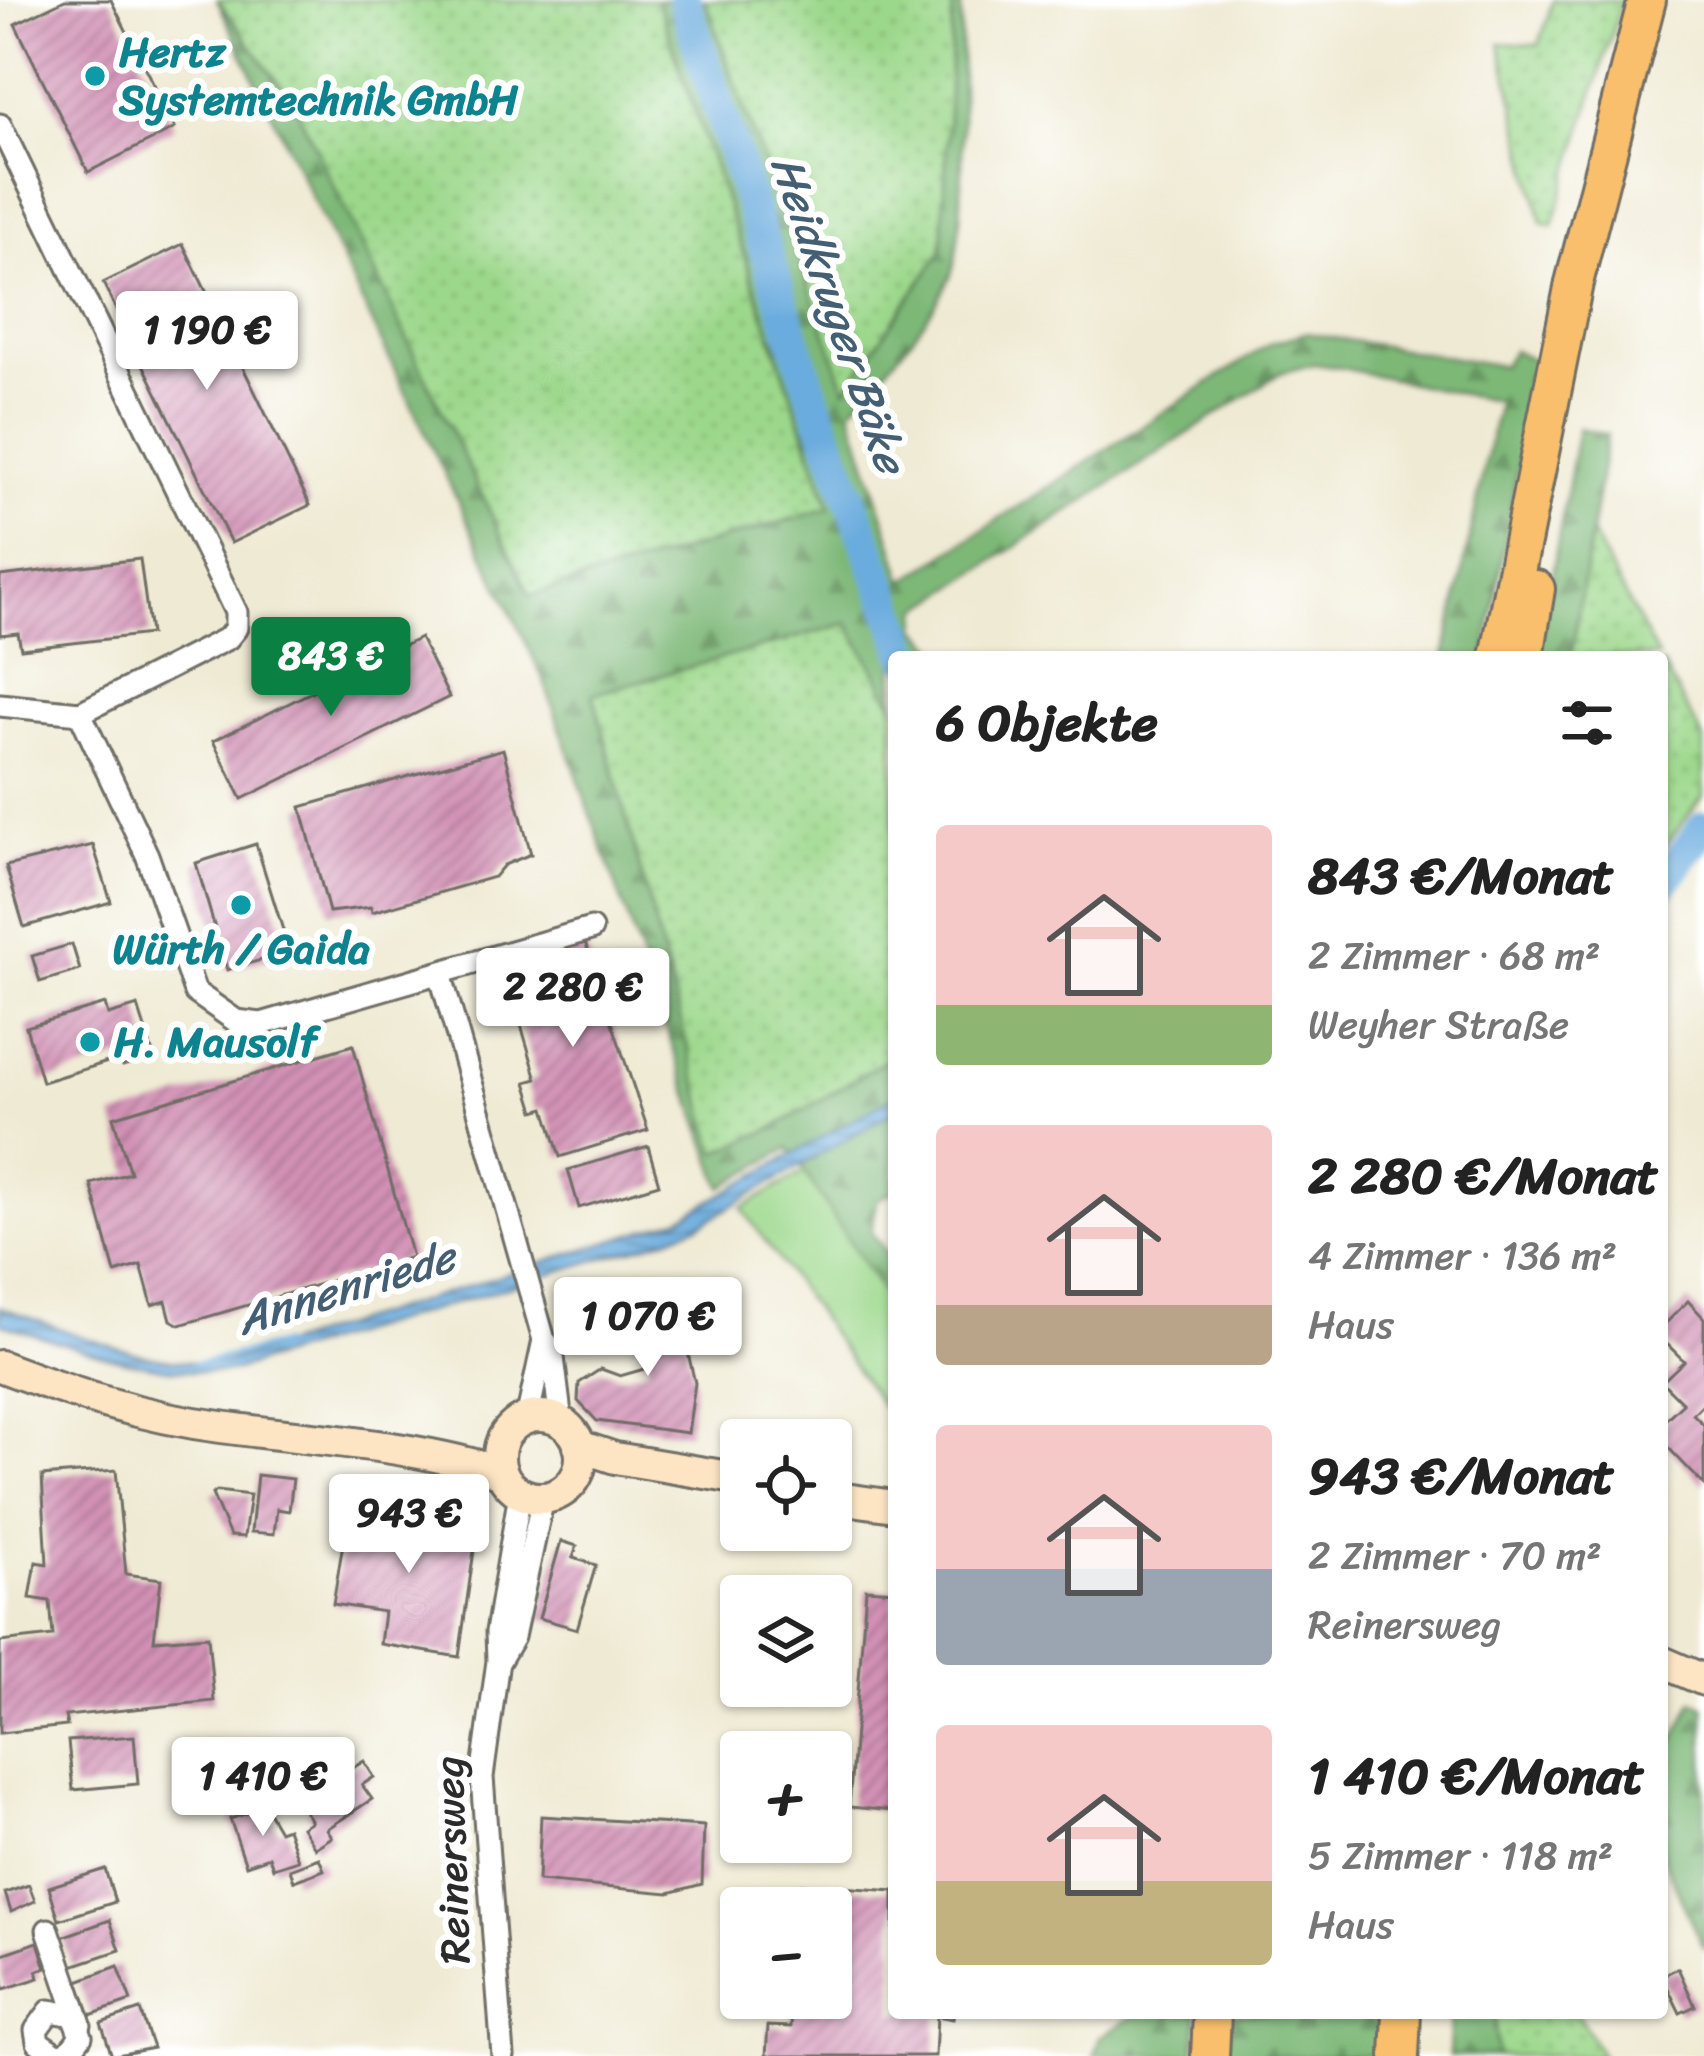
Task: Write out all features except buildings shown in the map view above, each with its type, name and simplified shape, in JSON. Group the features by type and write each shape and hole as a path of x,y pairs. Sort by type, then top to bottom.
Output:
{"highway":[{"path":"1500,651 1574,283 1647,0"},
{"path":"1526,651 1545,526 1595,288 1670,0"},
{"path":"1210,2056 1212,2019"},
{"path":"1400,2056 1402,2019"},
{"path":"1421,2056 1424,2019"}],"main road":[{"path":"0,1366 103,1404 160,1418 385,1446 522,1488 564,1490 573,1447"},
{"path":"515,1429 522,1488"},
{"path":"385,1446 515,1429 720,1493"},
{"path":"573,1447 720,1476"},
{"path":"852,1502 888,1505"},
{"path":"1668,1665 1704,1680"}],"street":[{"path":"0,124 236,612 236,628 228,638 80,713 0,705"},
{"path":"80,713 147,855 184,972 212,1009 236,1022 261,1024 591,928"},
{"path":"440,973 544,1340 552,1349 573,1447"},
{"path":"515,1429 544,1340"},
{"name":"Reinersweg","path":"503,2056 482,1777 498,1661 497,1632 522,1488"},
{"path":"48,1930 80,2025 77,2046 56,2055 38,2042 40,2019 62,2010 80,2025"}],"green space":[{"path":"217,0 657,0 830,508 530,596 294,103"},
{"path":"217,0 294,103 530,596 830,508 657,0 679,0 887,615 894,613 686,0 705,0 846,389 942,251 953,0 961,0 962,186 956,255 930,313 851,410 904,581 1271,343 1305,333 1502,366 1513,350 1536,361 1486,651 1446,651 1498,402 1314,364 1280,373 920,609 918,628 940,651 888,651 888,694 848,623 593,694 716,1153 776,1127 888,1059 888,1195 878,1199 871,1232 888,1255 888,1302 789,1148 722,1187 542,676"},
{"path":"705,0 953,0 942,251 845,390"},
{"path":"1553,0 1622,0 1553,226 1542,223 1500,43 1539,45"},
{"path":"1578,428 1607,435 1572,651 1538,651"},
{"path":"1590,531 1655,651 1572,651"},
{"path":"849,623 888,694 888,1059 776,1127 716,1154 593,694"},
{"path":"1668,675 1704,740 1704,795 1668,842"},
{"path":"804,1172 888,1302 888,1415 742,1208"},
{"path":"1693,1701 1704,1706 1704,1950 1668,1869 1668,1752"},
{"path":"1129,2019 1197,2019 1195,2056 1094,2056 1100,2037"},
{"path":"1230,2019 1380,2019 1377,2056 1228,2056"},
{"path":"1451,2019 1494,2019 1497,2056 1449,2056"},
{"path":"1494,2019 1580,2019 1602,2056 1497,2056"}],"water":[{"path":"888,1099 888,1115 700,1225 229,1372 141,1364 0,1323 0,1307 139,1354 226,1363 679,1219"}],"waterway":[{"name":"Heidkruger Bäke","path":"684,0 813,396 907,651"},
{"path":"1668,876 1704,827"},
{"name":"Annenriede","path":"194,1365 280,1345"}],"place":[{"name":"Hertz Systemtechnik GmbH","path":"95,76"},
{"name":"Würth / Gaida","path":"241,905"},
{"name":"H. Mausolf","path":"90,1042"}]}
